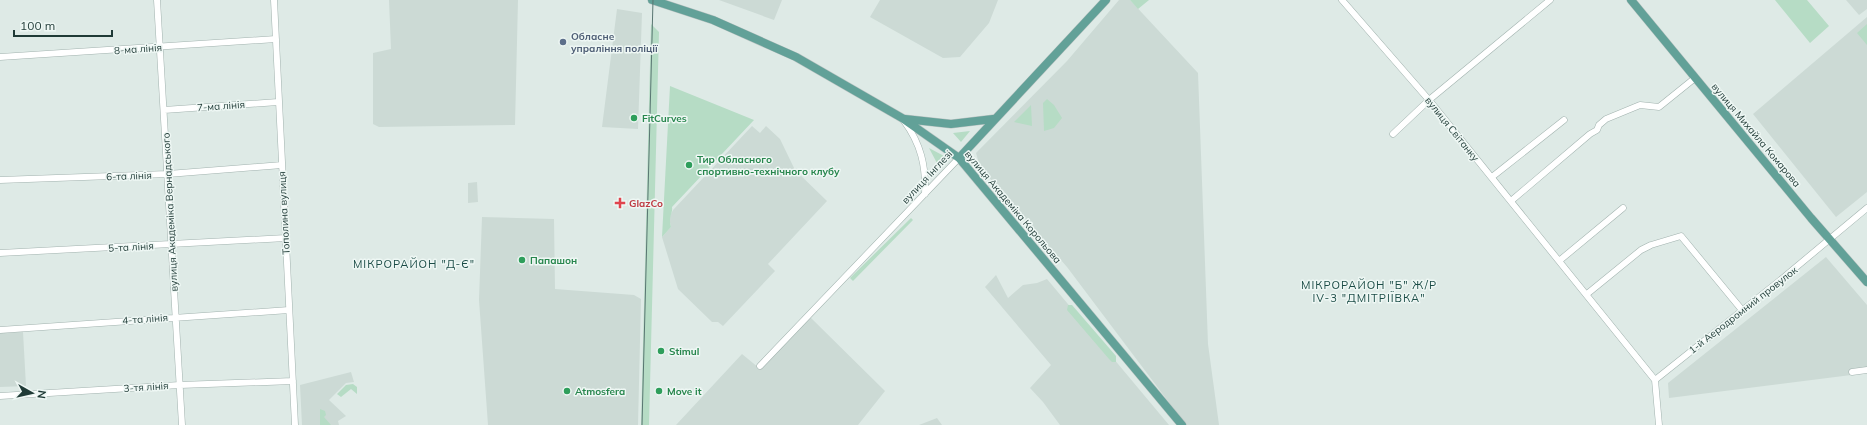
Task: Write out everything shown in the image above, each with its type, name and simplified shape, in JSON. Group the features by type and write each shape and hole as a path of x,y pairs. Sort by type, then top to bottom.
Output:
{"main road":[{"name":"вулиця Академіка Корольова","path":"652,0 713,20 757,38 802,60 902,118 959,158 1182,425"},
{"name":"вулиця Інглезі","path":"959,158 1106,0"},
{"name":"вулиця Михайла Комарова","path":"1631,0 1867,282"},
{"path":"902,118 933,124 994,120"}],"street":[{"name":"вулиця Академіка Вернадського","path":"158,0 182,425"},
{"name":"Тополина вулиця","path":"274,0 295,425"},
{"name":"вулиця Світанку","path":"1342,0 1429,100 1655,380"},
{"path":"1392,134 1429,100 1550,0"},
{"name":"8-ма лінія","path":"0,57 276,39"},
{"path":"1511,201 1590,134 1596,132 1599,125 1606,119 1640,105 1659,107 1695,78"},
{"name":"7-ма лінія","path":"164,110 278,102"},
{"path":"902,118 918,144 923,159 925,194"},
{"path":"1492,177 1564,120"},
{"name":"вулиця Інглезі","path":"760,366 959,158"},
{"name":"6-та лінія","path":"0,180 168,174 282,165"},
{"path":"1559,261 1623,208"},
{"name":"1-й Аеродромний провулок","path":"1655,380 1867,208"},
{"path":"1587,294 1641,250 1651,245 1681,236 1742,310"},
{"name":"5-та лінія","path":"0,253 286,238"},
{"name":"4-та лінія","path":"0,330 289,310"},
{"path":"1852,372 1867,370"},
{"path":"1655,380 1659,425"},
{"name":"3-тя лінія","path":"0,396 180,385 293,381"}],"shaded area":[{"path":"389,0 518,0 515,125 379,127 373,124 373,53 391,49"},
{"path":"719,0 782,0 774,20"},
{"path":"880,0 998,0 989,23 960,57 943,58 870,17"},
{"path":"1119,0 1130,0 1198,73 1208,344 1219,425 1186,425 1067,267 980,167 976,153 1067,61"},
{"path":"1846,0 1867,0 1867,9 1859,15"},
{"path":"617,9 642,13 638,129 602,127"},
{"path":"1867,17 1867,192 1836,217 1753,114"},
{"path":"752,126 760,133 766,126 780,139 795,170 827,201 768,264 775,271 723,326 718,322 712,322 678,289 662,237 671,227 669,218 673,210"},
{"path":"477,182 478,202 468,203 468,183"},
{"path":"482,217 554,219 555,289 634,295 641,299 638,425 488,425 479,300"},
{"path":"1826,257 1867,305 1867,373 1669,398 1668,383"},
{"path":"996,275 1008,298 1023,285 1037,283 1047,279 1169,425 1060,425 1043,402 1030,388 1051,365 985,287"},
{"path":"810,317 885,391 858,425 676,425 742,354 759,368"},
{"path":"23,332 26,386 0,387 0,333"},
{"path":"351,372 354,382 346,383 329,400 346,416 338,421 339,425 302,425 300,385"},
{"path":"937,418 942,425 919,425"}],"green space":[{"path":"1130,0 1149,0 1138,9"},
{"path":"1775,0 1807,0 1829,26 1810,43"},
{"path":"651,24 659,32 649,425 641,425"},
{"path":"1867,24 1867,45 1857,33"},
{"name":"Тир Обласного спортивно-технічного клубу","path":"670,86 754,120 672,207 670,220 671,227 662,237"},
{"path":"1047,99 1054,105 1062,118 1054,128 1044,131 1043,103"},
{"path":"1031,105 1032,126 1014,122"},
{"path":"970,131 961,142 953,133"},
{"path":"929,148 944,156 938,165"},
{"path":"911,218 913,220 853,281 850,278"},
{"path":"1068,305 1072,305 1116,356 1116,362 1112,362 1109,359 1067,310"},
{"path":"353,384 357,387 357,394 351,389 341,397 337,394 346,385"},
{"path":"320,409 325,411 326,415 324,417 331,425 320,425"}],"tram line":[{"path":"642,425 653,0"}],"place":[{"name":"Обласне упраління поліції","path":"563,42"},
{"name":"FitCurves","path":"634,118"},
{"name":"Тир Обласного спортивно-технічного клубу","path":"689,165"},
{"name":"GlazCo","path":"620,203"},
{"name":"Папашон","path":"522,260"},
{"name":"Stimul","path":"661,351"},
{"name":"Atmosfera","path":"567,391"},
{"name":"Move it","path":"659,391"}],"district":[{"name":"МІКРОРАЙОН \"Д-Є\"","path":"414,264"},
{"name":"МІКРОРАЙОН \"Б\" Ж/Р IV-3 \"ДМІТРІЇВКА\"","path":"1369,291"}]}
